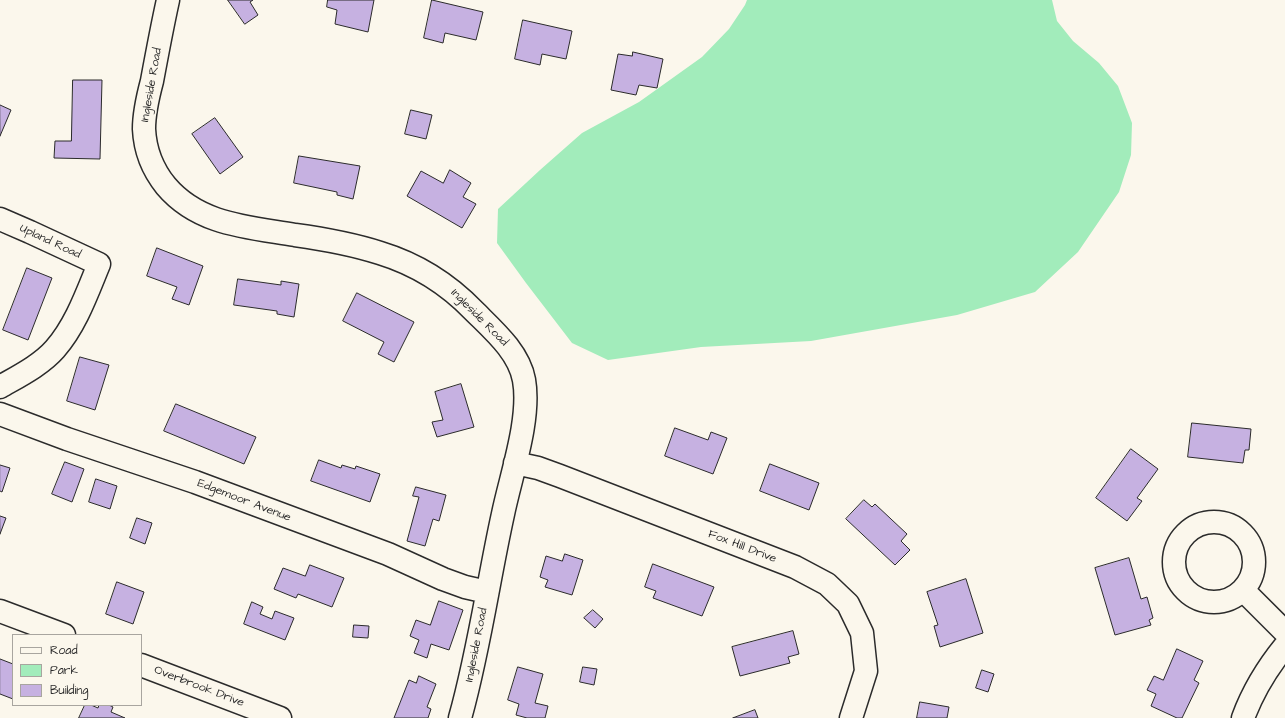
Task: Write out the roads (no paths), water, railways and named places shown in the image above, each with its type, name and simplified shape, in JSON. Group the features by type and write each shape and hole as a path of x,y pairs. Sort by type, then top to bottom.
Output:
{"street":[{"name":"Ingleside Road","path":"168,0 146,108 144,128 146,146 151,163 161,180 176,197 195,210 216,220 237,225 333,241 376,252 405,262 447,286 495,332 510,349 519,363 524,378 526,394 522,433 487,592 473,667 460,718"},
{"name":"Upland Road","path":"0,219 99,264 77,317 55,349 39,362 0,387"},
{"name":"Edgemoor Avenue","path":"0,414 67,439 195,482 359,543 443,579 465,587 487,592"},
{"name":"Fox Hill Drive","path":"515,463 538,468 795,567 827,584 848,604 862,632 866,671 851,718"},
{"path":"1243,590 1285,632"},
{"path":"0,610 61,634"},
{"path":"1243,718 1248,703 1268,666 1285,646"},
{"name":"Overbrook Drive","path":"142,665 280,718"}]}
